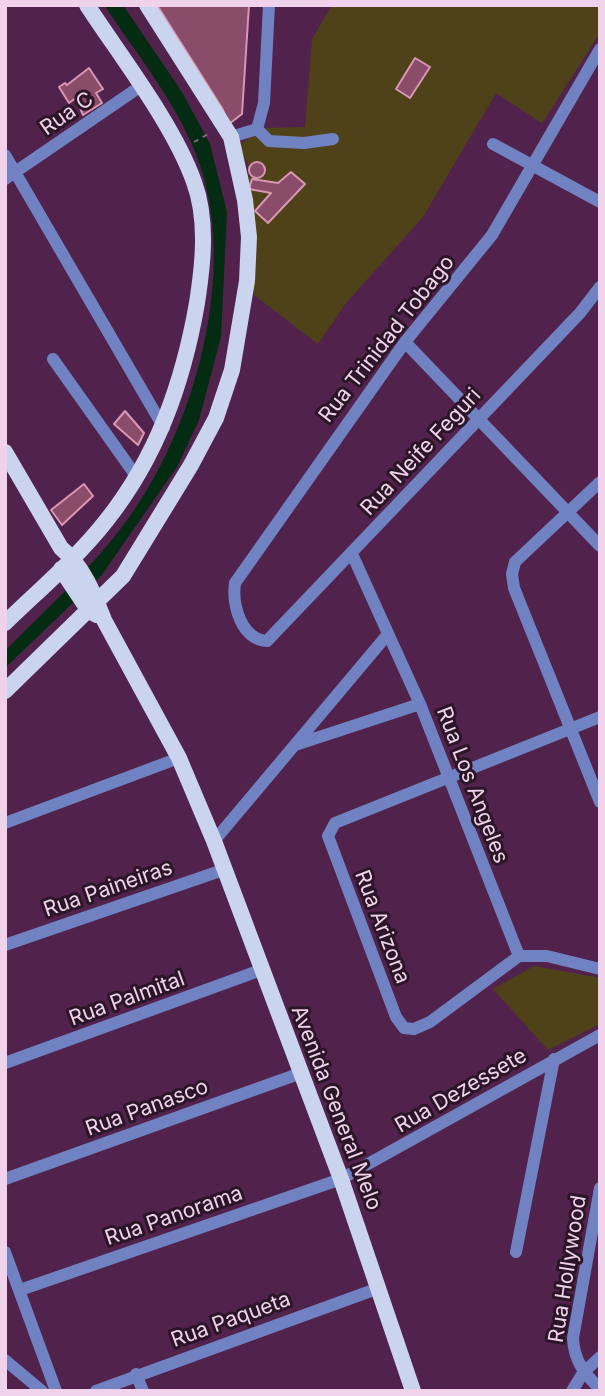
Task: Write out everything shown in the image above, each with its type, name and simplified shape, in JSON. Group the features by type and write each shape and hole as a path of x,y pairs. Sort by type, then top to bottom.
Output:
{"main road":[{"path":"5,623 68,563 108,520 164,428 180,383 199,287 203,225 194,182 141,86 87,5"},
{"path":"5,691 123,576 143,547 216,418 232,370 247,281 249,237 245,200 231,137 148,5"},
{"path":"5,452 68,563"},
{"name":"Avenida General Melo","path":"68,563 179,758 214,841 341,1179 413,1391"}],"street":[{"path":"257,129 264,103 269,5"},
{"name":"Rua Trinidad Tobago","path":"267,640 256,640 247,632 233,597 235,583 405,342 492,235 535,166 600,49"},
{"name":"Rua C","path":"10,176 141,86"},
{"path":"231,137 257,129"},
{"path":"257,129 269,141 304,143 332,139"},
{"path":"493,144 600,202"},
{"path":"5,155 10,176 164,428"},
{"name":"Rua Neife Feguri","path":"267,640 580,313 600,287"},
{"path":"405,342 600,546"},
{"path":"54,359 136,475"},
{"path":"600,481 516,562 512,574 514,588 600,802"},
{"name":"Rua Los Angeles","path":"352,554 420,704 519,957"},
{"path":"214,841 388,634"},
{"path":"294,745 420,704"},
{"path":"448,778 600,718"},
{"path":"5,823 179,758"},
{"name":"Rua Arizona","path":"448,778 335,823 328,836 396,1017 404,1028 414,1029 430,1022 519,957"},
{"name":"Rua Paineiras","path":"5,945 223,870"},
{"path":"519,957 547,956 600,969"},
{"name":"Rua Palmital","path":"5,1063 261,970"},
{"name":"Rua Dezessete","path":"341,1179 600,1035"},
{"path":"516,1252 554,1059"},
{"name":"Rua Panasco","path":"5,1179 301,1073"},
{"name":"Rua Panorama","path":"20,1290 341,1179"},
{"name":"Rua Hollywood","path":"583,1373 574,1355 573,1338 600,1188"},
{"path":"5,1252 56,1391"},
{"name":"Rua Paqueta","path":"96,1391 136,1374 379,1288"},
{"path":"572,1391 583,1373 600,1357"},
{"path":"5,1360 42,1391"},
{"path":"583,1373 600,1389"},
{"path":"136,1374 143,1391"}],"path":[{"path":"187,145 209,134"}],"shaded area":[{"path":"104,5 123,5 182,92 210,144 227,212 221,337 199,420 177,467 101,576 5,668 5,651 89,566 142,499 185,410 200,361 210,311 214,262 211,213 201,168 171,104"},
{"path":"332,5 600,5 600,33 542,123 496,93 423,217 346,303 318,344 254,295 254,233 247,161 236,147 263,128 305,127 312,39"},
{"path":"534,966 600,978 600,1024 548,1050 493,989"}],"building":[{"path":"157,5 249,5 242,114 229,124 222,108"},
{"path":"415,58 430,67 410,98 396,89"},
{"path":"89,68 103,89 96,93 102,103 83,115 76,98 69,103 59,87 65,83 67,85"},
{"path":"257,162 263,164 263,176 257,178 251,176 249,170 251,164"},
{"path":"291,172 305,184 268,223 255,211 271,193 249,189 252,179 278,183"},
{"path":"125,411 144,433 138,445 114,424"},
{"path":"84,484 93,496 62,525 51,510"}]}
